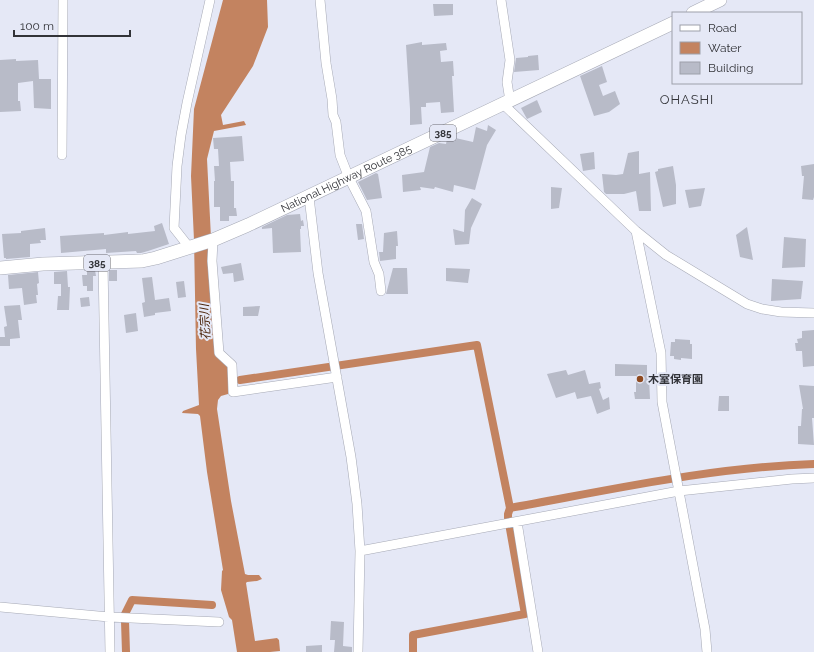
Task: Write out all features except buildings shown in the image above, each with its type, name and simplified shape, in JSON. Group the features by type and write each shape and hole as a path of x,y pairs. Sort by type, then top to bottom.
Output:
{"highway":[{"path":"695,12 720,0"},
{"name":"National Highway Route 385","path":"0,268 43,264 142,261 212,240 309,197 672,22"}],"street":[{"path":"62,155 63,0"},
{"path":"190,246 174,228 177,166 186,103 210,0"},
{"path":"320,0 326,64 340,155 348,178 366,211 374,262 379,274 381,291"},
{"path":"501,0 510,60 507,82 507,102 636,231 666,255 747,304 762,309 781,312 814,313"},
{"path":"309,197 318,273 351,457 357,504 360,551 358,652"},
{"path":"636,231 661,353 662,402 705,629 707,652"},
{"path":"212,240 212,261 219,353 232,365 233,392 337,375"},
{"path":"103,263 110,652"},
{"path":"360,551 517,522 678,487 814,478"},
{"path":"517,522 538,652"},
{"path":"0,607 109,617 219,622"}],"water":[{"name":"花宗川","path":"223,0 267,0 268,27 253,66 221,115 223,125 244,121 246,125 214,131 207,159 217,355 229,365 228,394 221,396 218,400 217,409 231,501 245,574 259,575 262,579 246,583 255,641 277,638 279,640 280,651 270,652 237,652 232,620 229,617 221,590 223,570 207,472 200,416 198,414 182,413 183,411 199,405 191,176 194,109"}],"waterway":[{"path":"240,380 477,345 510,508 699,474 776,466 814,464"},
{"path":"508,518 510,508"},
{"path":"413,652 413,635 525,614 510,529"},
{"path":"125,614 132,600 212,605"},
{"path":"125,621 126,652"}],"place":[{"name":"木室保育園","path":"640,379"}],"district":[{"name":"OHASHI","path":"687,99"}]}
